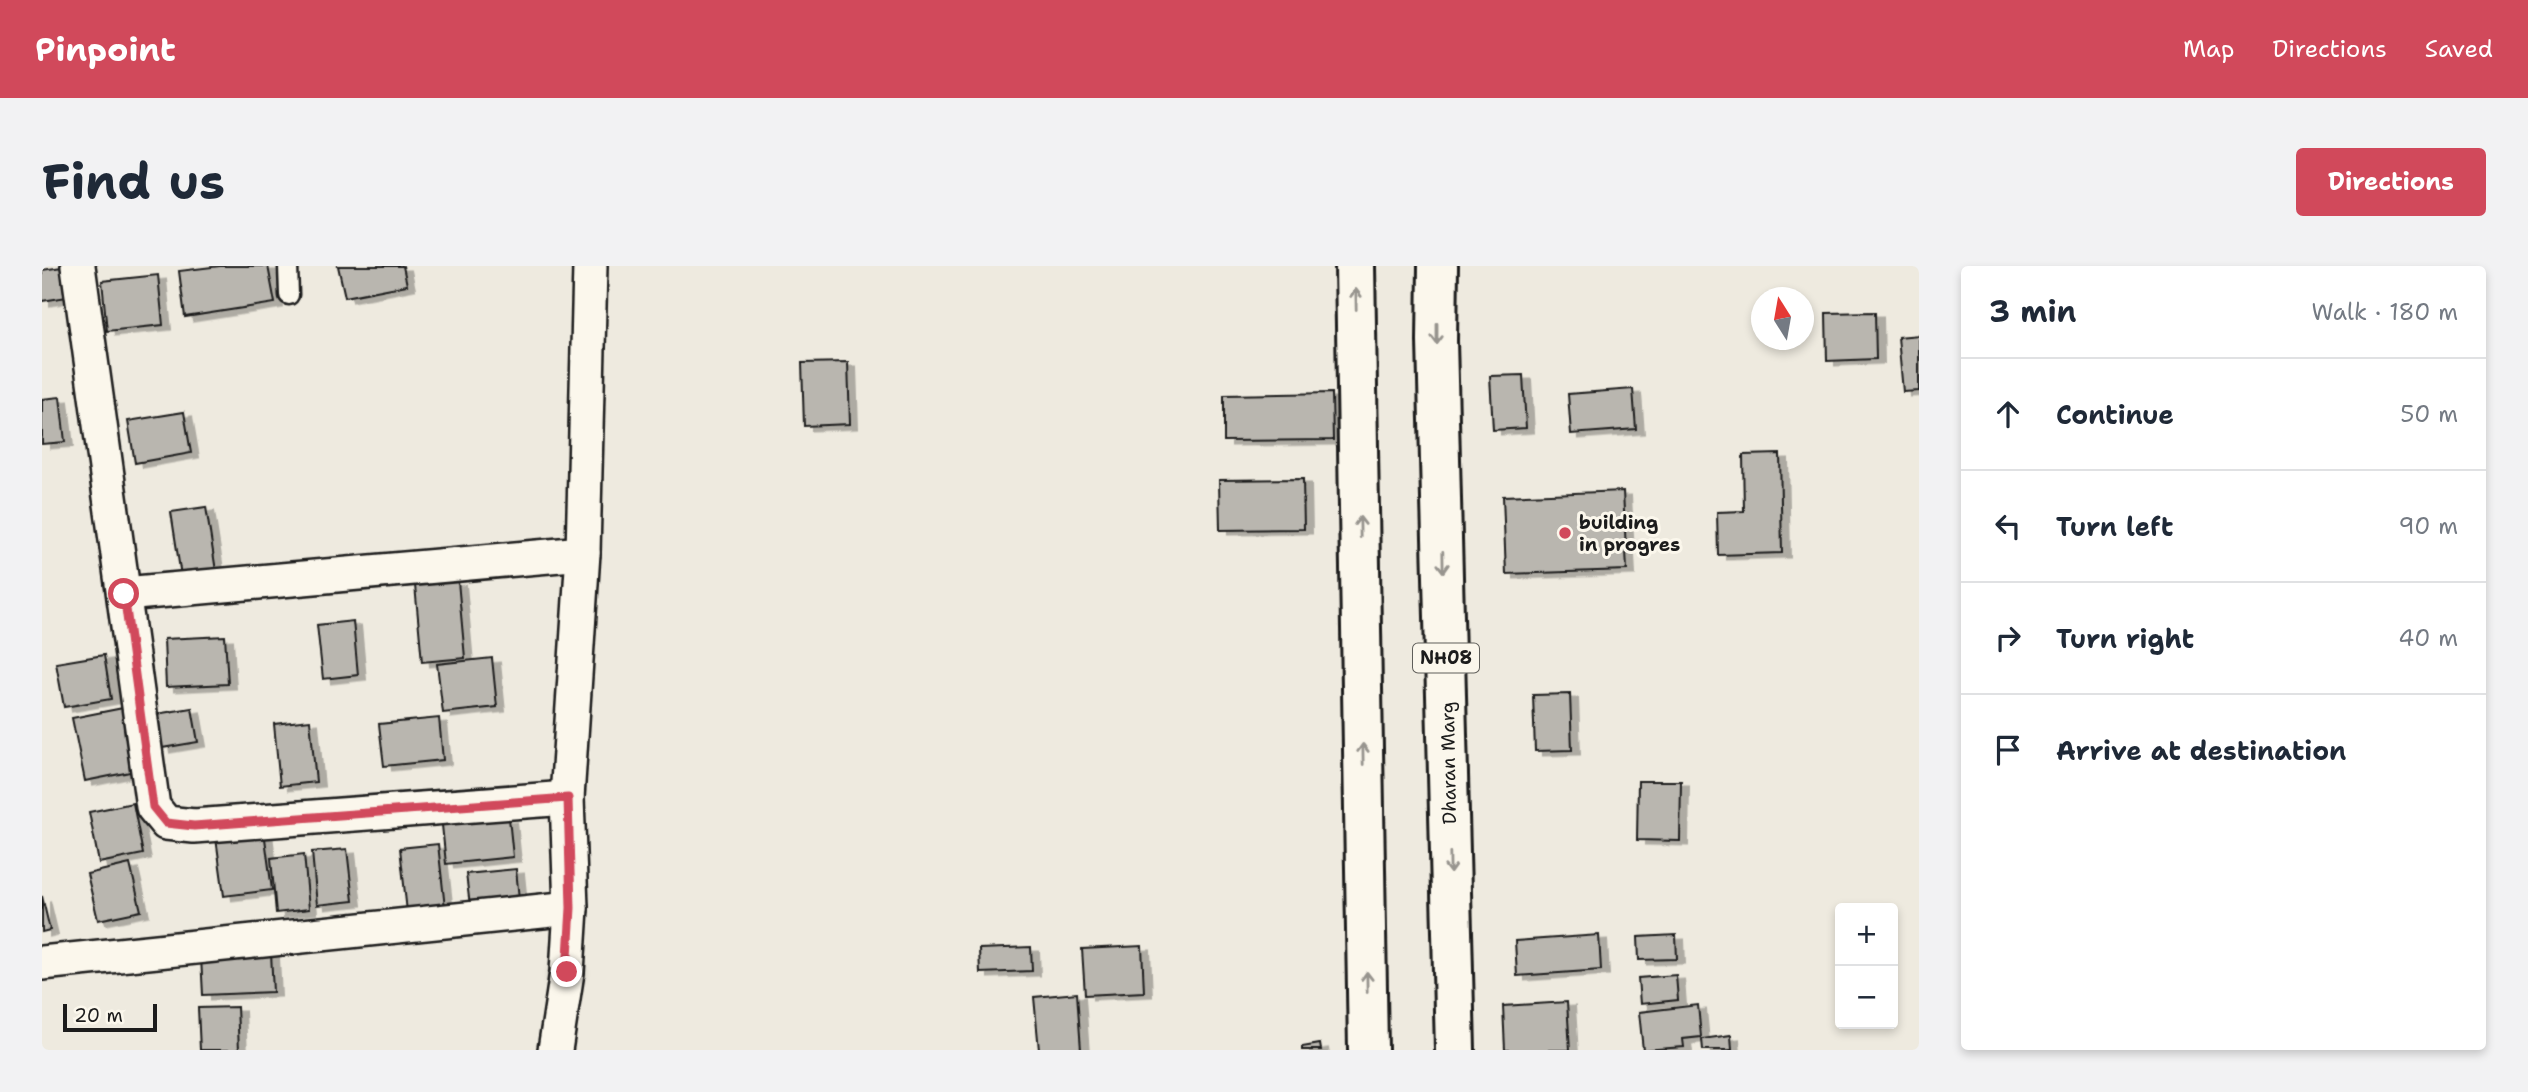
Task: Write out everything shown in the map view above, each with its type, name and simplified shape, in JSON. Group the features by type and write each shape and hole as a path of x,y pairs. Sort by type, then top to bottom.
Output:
{"main road":[{"path":"1355,266 1368,1050"},
{"name":"Dharan Marg","path":"1438,266 1437,341 1455,1050"}],"street":[{"path":"78,266 153,807 166,823 194,826 568,798"},
{"path":"555,1050 567,972 571,908 568,798 583,554 590,266"},
{"path":"124,594 583,554"},
{"path":"42,963 571,908"}],"lane":[{"path":"288,266 289,295"}],"building":[{"path":"220,266 268,266 275,303 185,317 179,271"},
{"path":"338,266 403,266 407,285 345,297"},
{"path":"62,267 67,297 42,301 42,270"},
{"path":"158,275 163,325 107,331 102,281"},
{"path":"1875,312 1876,359 1827,361 1826,313"},
{"path":"1919,335 1919,391 1903,392 1898,337"},
{"path":"848,362 850,424 804,426 802,363"},
{"path":"1523,375 1526,428 1493,430 1490,376"},
{"path":"1633,389 1636,429 1571,434 1568,394"},
{"path":"1332,393 1333,440 1224,441 1224,395"},
{"path":"60,397 65,442 42,444 42,399"},
{"path":"184,412 191,453 135,463 128,421"},
{"path":"1780,454 1782,553 1718,555 1717,512 1744,511 1743,455"},
{"path":"1303,479 1304,529 1220,530 1219,480"},
{"name":"building in progres","path":"1623,491 1627,570 1506,574 1503,496"},
{"path":"206,507 216,571 181,576 171,512"},
{"path":"458,581 465,658 422,662 415,585"},
{"path":"353,621 358,675 323,679 317,625"},
{"path":"225,636 228,684 166,687 164,639"},
{"path":"104,655 111,699 64,707 56,663"},
{"path":"492,658 497,707 443,713 437,664"},
{"path":"1570,694 1572,750 1535,751 1533,695"},
{"path":"123,708 135,771 85,781 72,718"},
{"path":"192,708 198,742 162,748 156,714"},
{"path":"439,718 443,760 384,766 379,724"},
{"path":"310,720 316,782 280,786 274,724"},
{"path":"1638,781 1681,781 1680,841 1637,840"},
{"path":"133,803 143,854 99,863 89,812"},
{"path":"509,818 513,857 446,864 442,825"},
{"path":"264,831 272,890 224,896 216,838"},
{"path":"438,844 445,908 407,912 400,848"},
{"path":"347,849 353,901 317,905 312,852"},
{"path":"304,854 309,909 276,913 271,858"},
{"path":"130,864 141,911 98,920 87,874"},
{"path":"516,869 520,909 471,914 466,874"},
{"path":"42,896 50,930 42,932"},
{"path":"1599,935 1601,970 1517,976 1515,941"},
{"path":"1676,935 1677,959 1639,960 1638,937"},
{"path":"1142,946 1144,992 1085,995 1082,949"},
{"path":"1031,947 1032,971 980,973 979,949"},
{"path":"271,953 273,992 203,995 201,957"},
{"path":"1676,975 1678,1000 1640,1004 1638,978"},
{"path":"1077,993 1081,1050 1039,1050 1034,997"},
{"path":"1567,1002 1570,1050 1505,1050 1503,1006"},
{"path":"1698,1005 1701,1037 1683,1039 1684,1047 1643,1050 1639,1012"},
{"path":"237,1007 239,1050 200,1050 198,1008"},
{"path":"1731,1035 1732,1050 1703,1050 1702,1039"},
{"path":"1320,1044 1321,1050 1302,1050 1302,1047"}],"place":[{"name":"building in progres","path":"1565,533"}],"route":[{"path":"124,594 153,807 166,823 194,826 568,798 571,908 567,972"}]}
